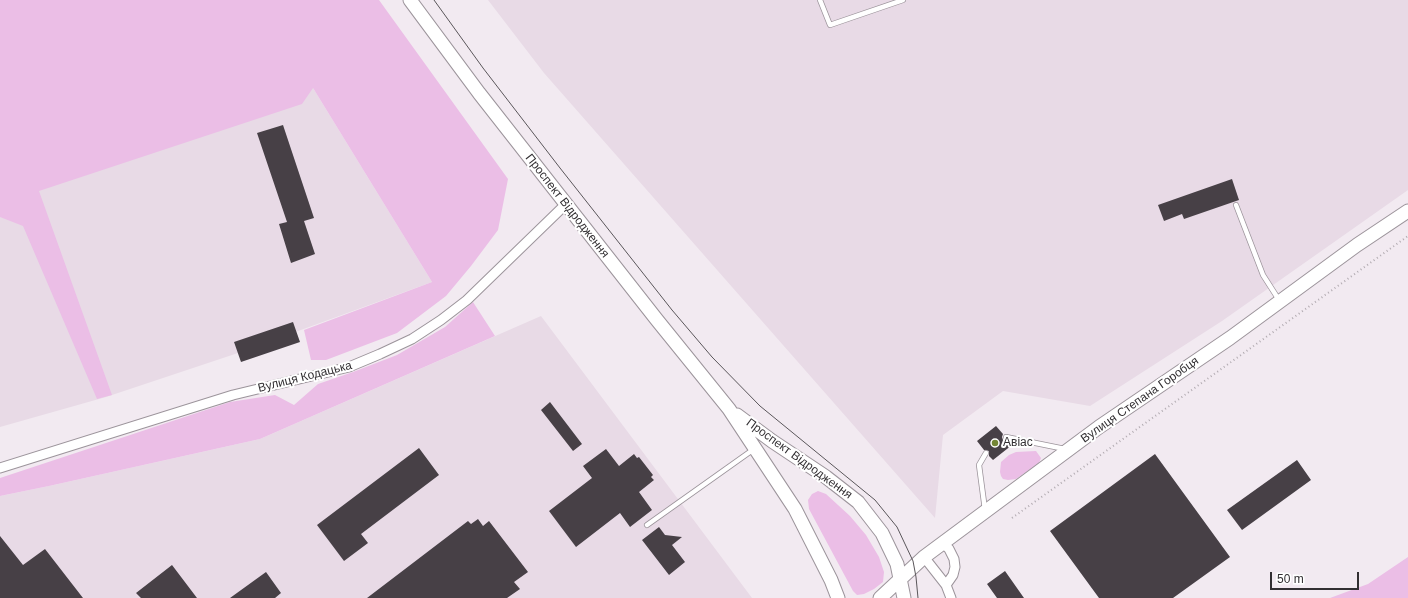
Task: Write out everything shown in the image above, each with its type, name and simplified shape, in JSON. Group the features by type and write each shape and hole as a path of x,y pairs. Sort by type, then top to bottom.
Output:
{"street":[{"name":"Проспект Відродження","path":"410,0 479,93 657,320 729,409 795,509 831,580 838,598"},
{"name":"Вулиця Кодацька","path":"0,468 233,395 349,368 380,354 412,339 441,320 467,300 566,204"},
{"name":"Вулиця Степана Горобця","path":"880,598 924,557 1099,427 1230,338 1357,245 1408,211"},
{"name":"Проспект Відродження","path":"729,409 772,441 826,476 858,502 882,533 897,564 904,598"},
{"path":"943,543 949,549 954,559 955,567 953,575 946,585"},
{"path":"924,557 946,585 951,598"}],"lane":[{"path":"820,0 830,25 903,0"},
{"path":"1236,205 1263,276 1280,301"},
{"path":"1006,437 1069,449"},
{"path":"647,525 755,448"},
{"path":"985,512 979,465 986,453"}],"path":[{"path":"1012,518 1408,236"}],"shaded area":[{"path":"0,0 313,88 432,282 238,353 106,397 0,427"},
{"path":"0,0 379,0 508,179 498,230 446,296 397,333 326,360 311,360 304,330 432,282 313,88 302,104 39,191 112,395 97,399 23,226 0,217"},
{"path":"488,0 1408,0 1408,190 1222,321 1090,406 1003,391 943,435 935,518 544,73"},
{"path":"473,302 495,336 260,439 0,496 0,478 230,402 275,395 294,405 318,384 397,355 445,327"},
{"path":"541,316 752,598 0,598 0,496 260,439"},
{"path":"1036,451 1041,458 1039,463 1016,479 1003,479 1000,472 1001,462 1009,455 1016,452"},
{"path":"818,491 826,494 850,516 866,535 879,557 884,572 883,582 874,589 864,594 857,595 853,591 809,509 808,500 812,494"},
{"path":"1408,557 1408,598 1330,598 1368,584"}],"building":[{"path":"283,125 314,218 304,221 315,254 291,263 279,224 287,222 257,133"},
{"path":"1232,179 1239,200 1184,219 1182,214 1164,221 1158,205"},
{"path":"293,322 300,342 241,362 234,342"},
{"path":"550,402 582,444 573,451 541,410"},
{"name":"Авіас","path":"996,426 1003,434 1003,440 1009,441 1012,445 993,460 989,456 989,451 984,450 977,441"},
{"path":"419,448 439,475 361,534 368,543 344,561 317,525"},
{"path":"606,449 619,466 634,454 637,458 639,457 653,475 651,477 654,480 639,492 652,510 630,527 620,513 576,547 549,511 592,478 583,466"},
{"path":"1155,454 1230,557 1173,598 1099,598 1050,531"},
{"path":"1297,460 1311,480 1242,530 1227,510"},
{"path":"478,519 483,526 489,521 528,572 514,582 520,589 507,598 367,598 468,521 471,524"},
{"path":"659,527 665,535 682,537 672,545 685,562 669,575 642,540"},
{"path":"0,536 23,565 45,549 83,598 0,598"},
{"path":"172,565 197,598 141,598 136,593"},
{"path":"1005,571 1024,598 997,598 987,584"},
{"path":"266,572 281,593 275,598 230,598"}],"tram line":[{"path":"434,0 483,68 560,168 672,310 712,357 760,406 875,500 897,527 913,561 918,598"}],"place":[{"name":"Авіас","path":"995,443"}]}
